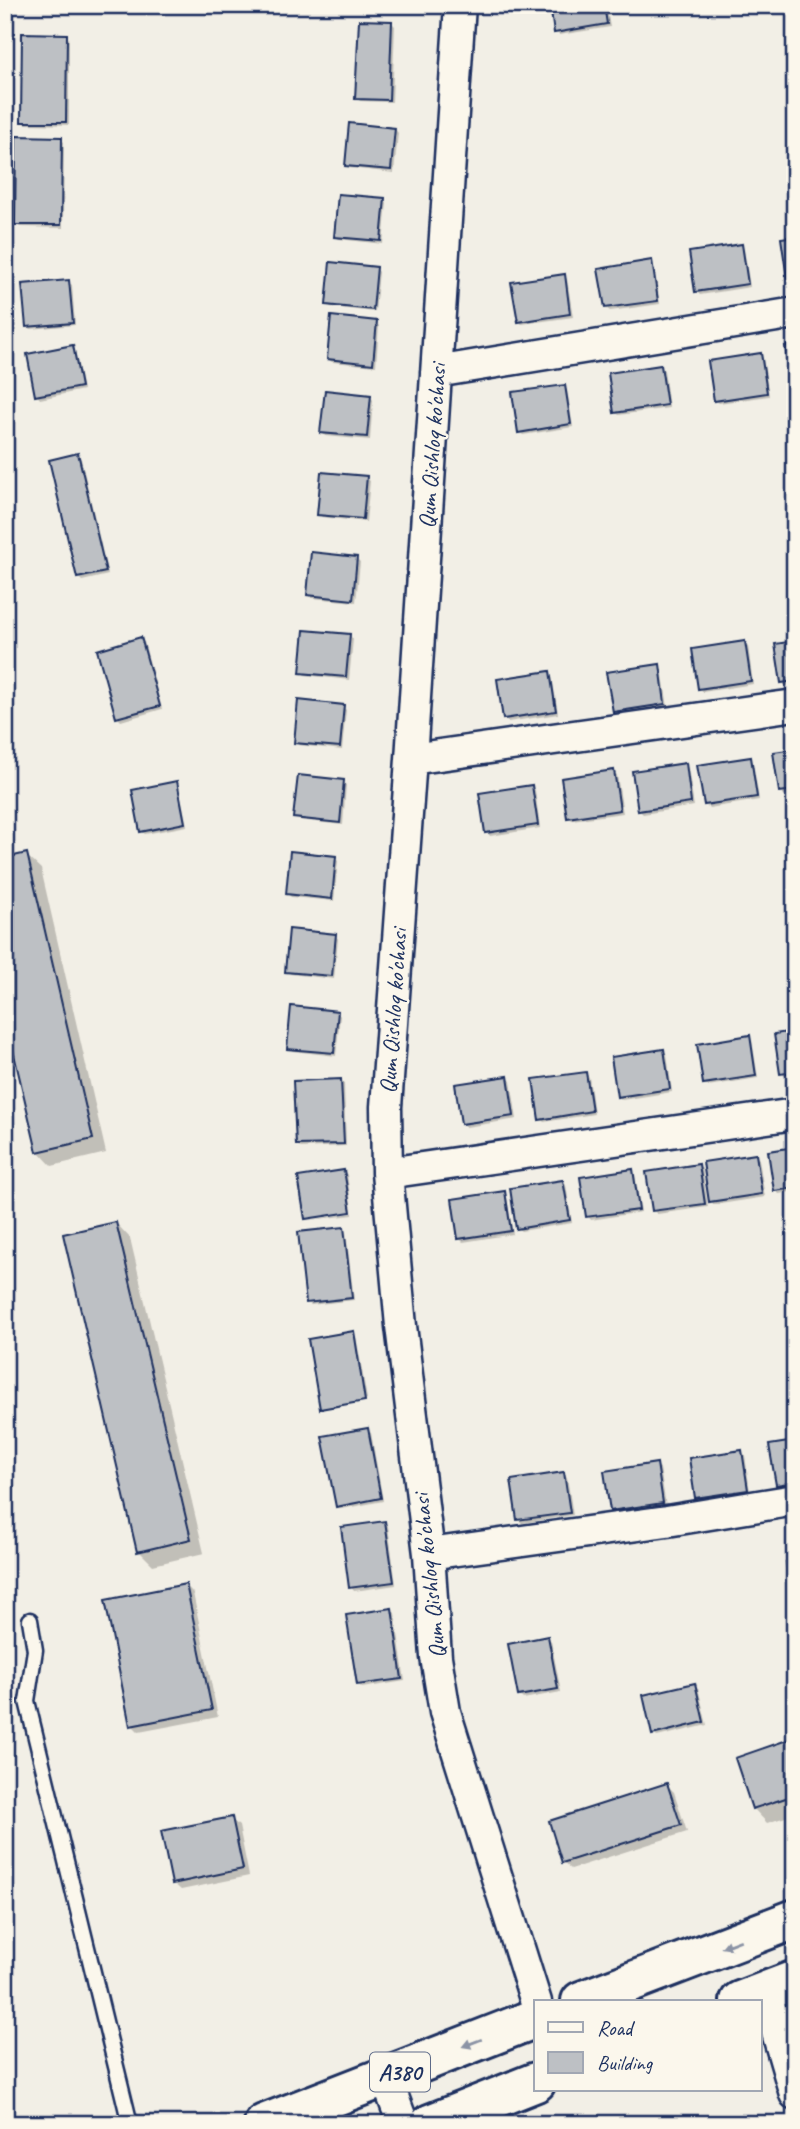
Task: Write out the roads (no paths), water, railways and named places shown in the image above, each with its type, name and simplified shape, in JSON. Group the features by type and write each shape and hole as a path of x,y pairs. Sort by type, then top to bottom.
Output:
{"highway":[{"path":"583,2000 795,1919"},
{"name":"A380","path":"264,2124 534,2019"},
{"name":"A380","path":"430,2124 534,2083"}],"street":[{"name":"Qum Qishloq ko'chasi","path":"460,5 386,1107 387,1172 401,1326 429,1554 436,1657 445,1712 535,2000"},
{"path":"436,372 795,313"},
{"path":"411,759 795,705"},
{"path":"387,1172 795,1114"},
{"path":"429,1554 795,1500"},
{"path":"766,1991 795,2094"},
{"path":"386,2078 403,2124"}],"lane":[{"path":"30,1620 35,1650 27,1701 130,2124"}]}
